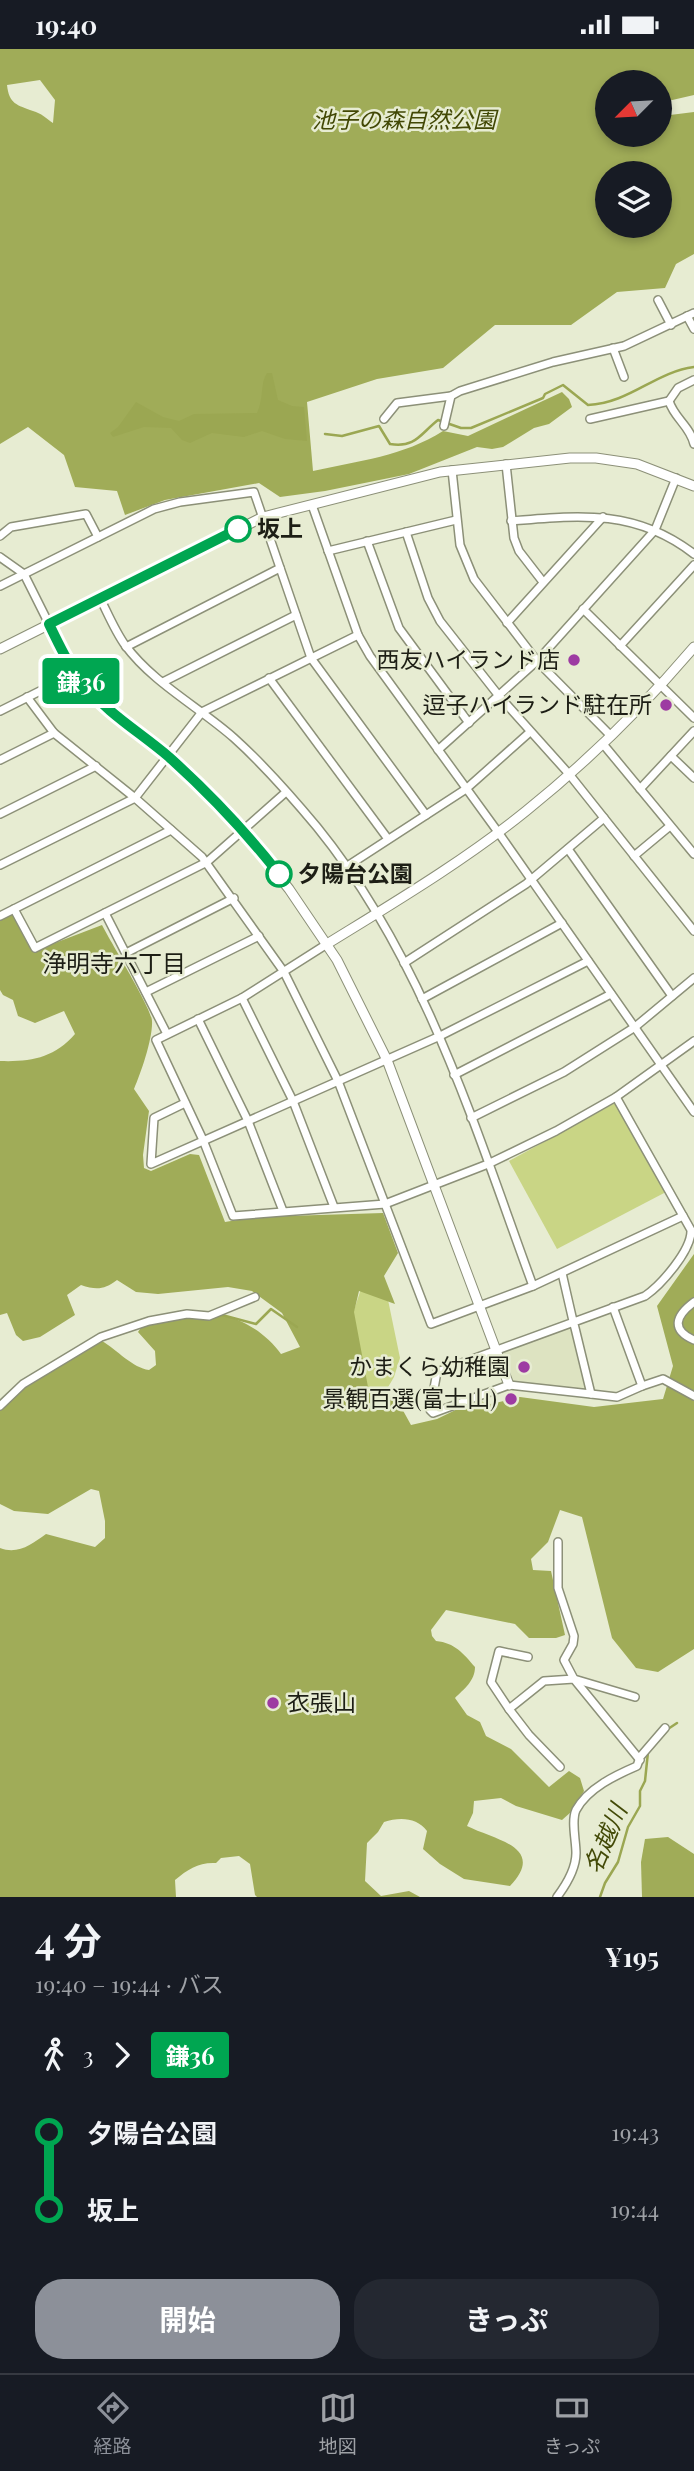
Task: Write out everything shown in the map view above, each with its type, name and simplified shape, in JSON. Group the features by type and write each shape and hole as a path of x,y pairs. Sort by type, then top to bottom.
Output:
{"street":[{"path":"658,300 671,325"},
{"path":"384,419 397,403 451,396 553,362 613,348 691,315 694,329"},
{"path":"613,348 624,377"},
{"path":"590,419 669,401 678,388 694,380"},
{"path":"444,423 451,396"},
{"path":"669,401 672,410 690,432 694,444"},
{"path":"0,649 263,517 452,470 570,458 596,458 637,464 694,486"},
{"path":"506,464 514,538 519,551 543,582"},
{"path":"452,470 460,545 474,579 537,661 611,736"},
{"path":"438,750 537,661 655,530 676,478"},
{"path":"0,586 166,505 254,492 311,658 426,815"},
{"path":"312,505 358,635 384,678 498,832 693,1110"},
{"path":"0,535 11,527 86,514 98,537"},
{"path":"511,521 569,516 621,520 655,530 694,554"},
{"path":"507,622 603,517"},
{"path":"328,551 456,520"},
{"path":"406,532 434,612 499,696 569,774 694,931"},
{"path":"367,541 399,628 469,723"},
{"path":"0,557 24,575 75,673 99,700 167,756 221,807 289,888 327,944 354,989 387,1060 509,1385"},
{"path":"620,646 694,565"},
{"path":"126,647 280,568"},
{"path":"100,598 126,647 163,682 235,739 286,792 318,828 378,913 440,1037 533,1286"},
{"path":"583,609 694,718"},
{"path":"163,682 296,615"},
{"path":"0,865 135,798 202,712 358,635"},
{"path":"694,647 603,744 498,832 378,913 242,998 156,1040 203,1140 233,1216 386,1205 488,1164 556,1131 616,1097 694,1041"},
{"path":"0,711 75,673"},
{"path":"269,678 388,839"},
{"path":"27,697 54,733 135,798 207,862 284,972 338,1081 431,1324 533,1286 683,1216"},
{"path":"640,789 694,731"},
{"path":"346,867 467,789 530,732"},
{"path":"0,760 54,733"},
{"path":"603,744 694,854"},
{"path":"671,756 694,778"},
{"path":"0,814 96,766"},
{"path":"14,909 35,948 207,862 286,792"},
{"path":"404,963 532,880 604,818"},
{"path":"634,856 670,827"},
{"path":"0,916 171,830"},
{"path":"568,849 672,996"},
{"path":"126,953 234,898"},
{"path":"105,913 167,1034"},
{"path":"422,999 562,923"},
{"path":"146,992 259,936"},
{"path":"186,1103 155,1118 151,1164 440,1037 588,961"},
{"path":"471,1118 564,1072 635,1027 694,978"},
{"path":"454,1075 611,994"},
{"path":"242,998 293,1101 334,1207"},
{"path":"198,1019 248,1121 283,1211"},
{"path":"616,1097 693,1229 682,1255 645,1296 437,1372 430,1410 433,1413 509,1385 617,1397 663,1379 694,1396"},
{"path":"562,1273 591,1394"},
{"path":"0,1406 23,1384 101,1337 149,1321 187,1314 209,1316 255,1297"},
{"path":"694,1303 682,1314 678,1329 694,1341"},
{"path":"613,1307 642,1386"},
{"path":"558,1542 558,1588 574,1636 565,1660 574,1679 640,1760"},
{"path":"528,1657 499,1651 491,1682 529,1735 560,1767"},
{"path":"509,1709 544,1681 574,1679 635,1697"},
{"path":"557,1897 564,1888 576,1857 576,1810 592,1792 614,1775 637,1766 665,1728"}],"shaded area":[{"path":"267,373 272,373 278,400 292,406 304,407 307,441 285,439 262,431 244,437 212,433 190,443 182,440 171,428 144,427 113,437 110,433 118,427 136,402 163,417 179,421 194,414 257,413"},
{"path":"615,1103 666,1192 557,1249 509,1161"},
{"path":"362,1286 387,1295 400,1358 394,1377 384,1394 391,1415 364,1426 352,1316"},
{"path":"568,1328 573,1331 586,1387 584,1391 509,1382 500,1354"}],"green space":[{"name":"池子の森自然公園","path":"0,49 694,49 694,95 672,100 672,70 595,70 595,147 672,147 672,115 694,112 694,254 676,264 665,288 617,292 571,325 495,325 443,368 377,379 307,402 313,471 397,452 443,431 468,436 562,392 572,407 549,424 534,428 503,447 477,447 409,474 280,497 259,483 165,500 125,515 117,491 75,487 64,455 28,427 0,444","holes":["40,80 55,100 53,123 39,113 15,103 7,85"]},
{"path":"14,915 34,951 102,925 138,990 152,1021 149,1046 134,1089 149,1111 143,1155 144,1168 151,1171 190,1154 199,1155 225,1222 255,1217 383,1213 398,1253 384,1276 395,1304 359,1291 354,1312 368,1387 376,1399 395,1396 411,1425 437,1419 476,1400 491,1404 520,1397 594,1407 663,1399 673,1366 657,1306 694,1254 694,1649 658,1672 636,1668 612,1638 582,1517 560,1510 548,1542 531,1559 533,1570 551,1571 565,1635 556,1638 529,1638 515,1624 446,1610 431,1630 436,1641 454,1646 475,1667 471,1681 455,1698 467,1715 480,1722 486,1736 511,1749 549,1787 569,1771 580,1778 584,1791 571,1812 562,1820 516,1806 501,1798 474,1801 473,1813 467,1826 503,1841 520,1854 523,1862 520,1873 510,1886 464,1879 423,1849 427,1831 423,1826 413,1821 396,1819 384,1822 367,1843 365,1881 381,1896 409,1891 420,1897 257,1897 250,1864 239,1856 221,1858 216,1863 199,1865 184,1873 175,1880 176,1897 0,1897 0,1548 19,1549 46,1534 95,1547 105,1538 105,1521 99,1491 91,1489 48,1514 14,1511 0,1504 0,1403 31,1374 66,1355 102,1341 131,1362 149,1370 156,1365 155,1351 138,1332 146,1324 164,1317 208,1314 226,1316 253,1328 268,1339 281,1354 300,1347 282,1313 252,1291 228,1287 158,1294 136,1292 117,1280 100,1288 81,1285 67,1295 75,1315 40,1337 23,1341 16,1335 7,1313 0,1315 0,1061 22,1061 41,1057 59,1048 75,1034 64,1011 35,1023 18,1016 13,1000 3,995 0,990 0,920"},
{"path":"668,1837 694,1854 694,1897 642,1897 641,1862 645,1839"}],"waterway":[{"path":"325,434 342,436 379,426 390,444 406,444 417,439 438,420 461,428 471,428 543,398 545,394 563,385 588,405 603,403 667,375 694,367"},
{"path":"217,1316 256,1324 271,1309 297,1327"},
{"name":"名越川","path":"668,1729 677,1723"},
{"name":"名越川","path":"600,1897 618,1862 628,1827 640,1806 640,1791 645,1781 648,1752"}],"bus line":[{"name":"鎌36","path":"238,529 49,624 61,650 85,686 167,756 221,807 279,874"}],"place":[{"name":"坂上","path":"238,529"},
{"name":"西友ハイランド店","path":"574,660"},
{"name":"逗子ハイランド駐在所","path":"666,705"},
{"name":"夕陽台公園","path":"279,874"},
{"name":"かまくら幼稚園","path":"524,1367"},
{"name":"景観百選(富士山)","path":"511,1399"},
{"name":"衣張山","path":"273,1703"}],"district":[{"name":"浄明寺六丁目","path":"114,964"}]}
